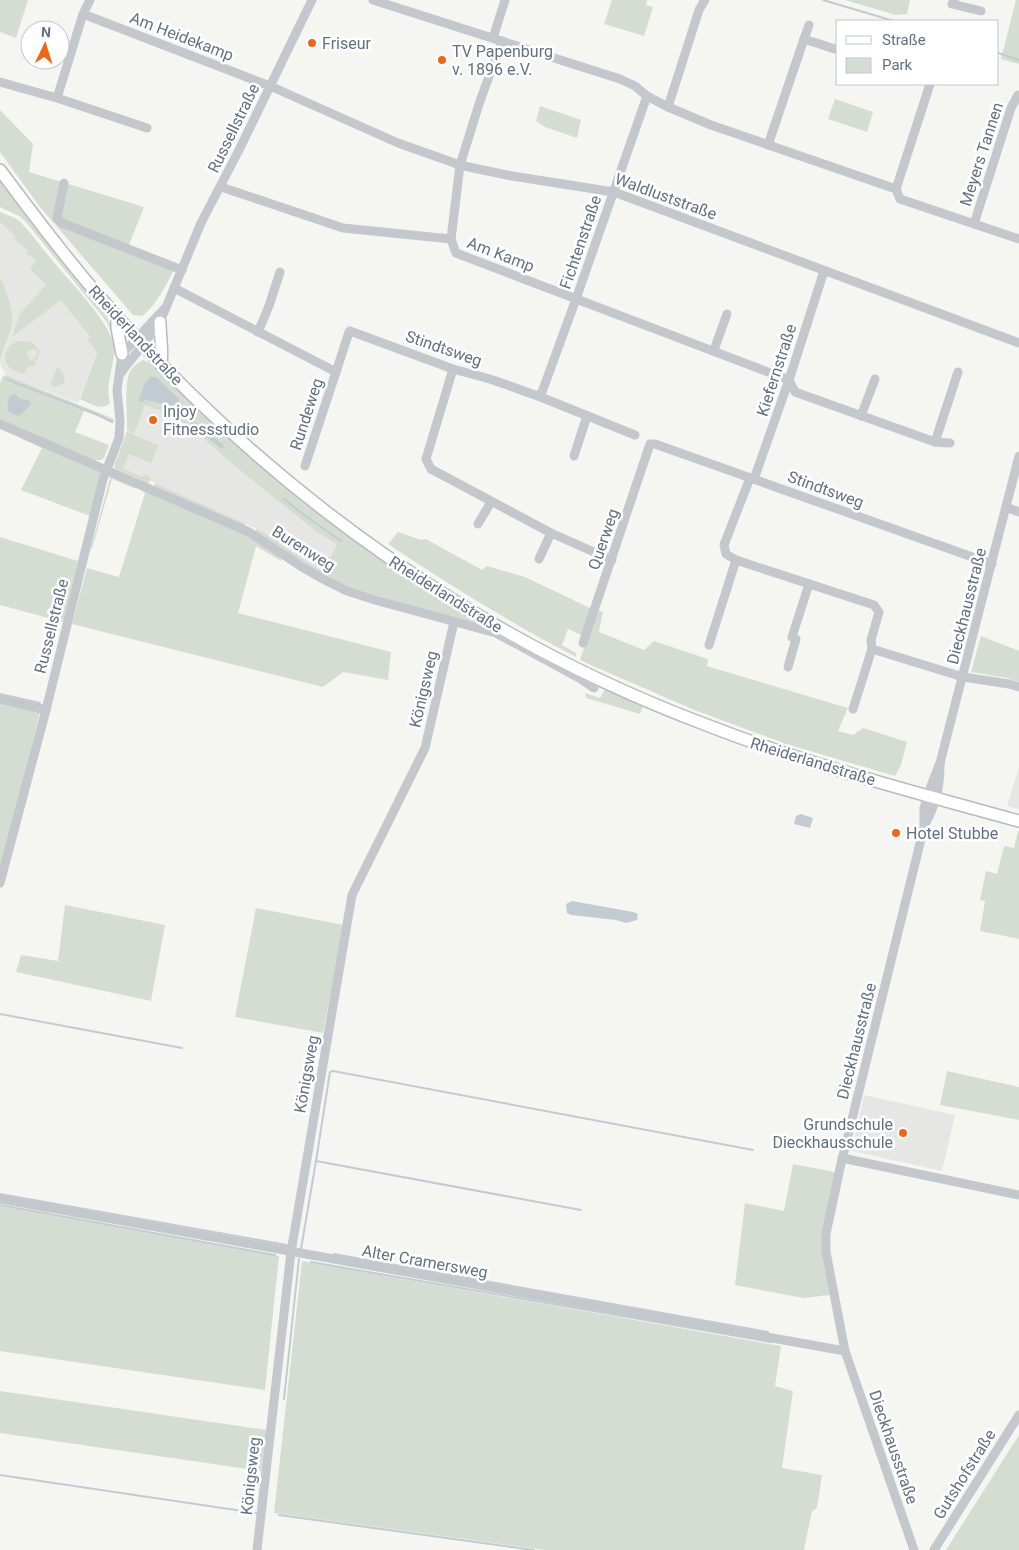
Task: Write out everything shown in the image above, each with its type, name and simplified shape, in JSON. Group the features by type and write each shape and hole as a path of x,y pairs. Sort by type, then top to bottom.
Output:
{"main road":[{"name":"Rheiderlandstraße","path":"0,170 47,234 117,317 161,364 235,436 296,488 354,533 416,577 474,613 596,678 703,724 796,758 1019,820"},
{"path":"117,317 122,354"},
{"path":"160,322 163,354 161,364"}],"street":[{"path":"57,98 83,14 90,0"},
{"name":"Russellstraße","path":"0,883 46,710 103,479 118,438 120,429 117,390 122,354 140,342 160,322 201,223 221,187 312,0"},
{"name":"Meyers Tannen","path":"373,0 620,79 635,86 647,96 668,107 711,125 896,189 900,199 1019,239"},
{"path":"451,239 460,164 497,40 505,0"},
{"path":"668,107 699,10 706,0"},
{"path":"954,0 952,4 981,11"},
{"name":"Am Heidekamp","path":"83,14 270,86"},
{"path":"768,145 809,25"},
{"path":"804,39 836,49"},
{"path":"0,82 57,98 148,128"},
{"path":"896,189 930,85"},
{"name":"Waldluststraße","path":"270,86 398,143 460,164 512,176 614,192 1019,344"},
{"name":"Meyers Tannen","path":"974,224 1010,108 1018,94"},
{"name":"Fichtenstraße","path":"538,396 542,392 647,96"},
{"path":"64,183 58,218 62,223 182,270"},
{"name":"Am Kamp","path":"221,187 343,228 451,239 456,253 789,380 795,392 935,442 950,443"},
{"name":"Kiefernstraße","path":"736,560 726,554 724,545 752,479 789,380 824,271"},
{"path":"258,332 280,272"},
{"name":"Rundeweg","path":"174,288 336,372"},
{"name":"Russellstraße","path":"119,376 140,342 165,308"},
{"path":"714,350 727,314"},
{"name":"Rundeweg","path":"305,466 349,332"},
{"name":"Stindtsweg","path":"349,332 453,369 490,379 538,396 635,435"},
{"path":"453,369 426,458 431,469 551,534 612,560"},
{"path":"935,442 958,372"},
{"path":"861,416 875,379"},
{"path":"574,456 587,416"},
{"name":"Burenweg","path":"0,424 250,532 309,571 347,591 496,633 594,688"},
{"name":"Stindtsweg","path":"650,444 655,444 992,564"},
{"name":"Querweg","path":"583,643 650,444"},
{"name":"Dieckhausstraße","path":"914,1550 845,1350 828,1269 826,1234 842,1158 924,827 924,808 932,797 1019,456"},
{"path":"478,524 491,502"},
{"path":"1006,507 1019,512"},
{"path":"538,559 551,534"},
{"path":"709,646 736,560 874,605 879,612 871,640 872,649 853,709"},
{"path":"788,666 796,639 792,637 809,584"},
{"name":"Königsweg","path":"257,1550 291,1252 352,895 425,748 454,622"},
{"path":"872,649 964,677 1019,687"},
{"path":"0,699 46,710"},
{"path":"842,1158 1019,1195"},
{"name":"Alter Cramersweg","path":"0,1199 845,1350"},
{"name":"Gutshofstraße","path":"934,1550 1019,1415"}],"shaded area":[{"path":"0,212 19,220 51,260 35,274 61,300 90,337 87,339 97,353 78,403 6,375 0,364 1,351 12,324 0,315"},
{"path":"136,376 226,459 317,531 338,544 323,572 263,532 120,467 116,463 127,430"},
{"path":"151,377 156,377 179,399 175,410 167,404 147,400 140,402 139,399 144,385"},
{"path":"15,394 21,399 29,400 31,404 18,416 9,412 8,408 8,401 11,395"},
{"path":"180,411 224,446 223,448 201,433 179,413"},
{"path":"1019,767 1019,809 1007,806"},
{"path":"801,814 813,818 810,828 794,824 796,816"},
{"path":"572,901 633,912 638,914 637,920 626,923 616,920 571,915 567,913 566,904"},
{"name":"Grundschule Dieckhausschule","path":"864,1095 955,1115 942,1171 852,1151"}],"green space":[{"path":"0,0 28,0 22,20 20,20 16,38 0,32"},
{"path":"612,0 647,0 646,5 653,7 644,36 604,24"},
{"path":"845,0 910,0 907,14 896,15"},
{"path":"1016,0 1019,0 1019,64 1001,59"},
{"path":"835,99 873,112 867,132 828,119"},
{"path":"540,106 581,120 577,138 545,127 536,121"},
{"path":"0,110 33,144 29,172 144,207 128,247 176,266 157,300 142,316 133,315 40,207 0,152"},
{"path":"0,178 106,316 115,333 113,334 106,321 26,222 19,216 0,207"},
{"path":"0,212 16,219 24,226 86,300 109,332 113,342 114,356 109,386 110,403 107,406 95,406 80,399 97,353 87,339 90,337 61,300 13,336 19,315 46,285 30,269 36,261 26,253 28,250 14,239 16,237 0,222"},
{"path":"0,279 8,298 12,318 11,328 0,362"},
{"path":"18,341 32,342 40,351 37,361 32,359 36,357 36,350 32,349 29,351 27,354 31,360 36,362 33,367 29,365 24,374 9,367 5,359 8,348"},
{"path":"143,360 152,364 197,409 265,468 494,630 447,618 333,582 255,533 256,529 263,532 323,572 337,544 317,532 226,459 189,425 187,427 167,407 162,411 145,405 134,434 127,430 127,383 131,370"},
{"path":"57,367 63,374 64,383 56,387 50,385"},
{"path":"6,375 114,419 114,423 84,411 75,432 109,445 104,458 92,460 0,420 0,383 3,376"},
{"path":"127,432 158,445 151,463 129,454 123,468 142,477 144,474 151,478 148,483 116,469 114,466"},
{"path":"24,437 100,472 101,475 90,516 21,490 42,448 22,439"},
{"path":"111,475 138,485 136,489 112,479 92,549 91,548"},
{"path":"155,483 246,524 243,526 155,487"},
{"path":"143,489 227,524 281,555 281,561 256,546 238,613 391,652 388,680 343,672 323,687 72,624 87,568 119,577 145,493 142,491"},
{"path":"398,532 421,540 426,539 482,570 487,566 525,577 592,609 584,636 568,629 562,645 576,653 576,657 481,603 388,544"},
{"path":"0,537 78,561 63,622 0,605"},
{"path":"597,610 603,612 599,632 644,650 654,641 708,659 707,666 848,708 838,731 853,735 863,728 907,742 901,765 895,776 786,744 692,709 580,660"},
{"path":"981,636 1019,651 1019,682 971,672"},
{"path":"605,689 643,707 640,714 586,698 585,693 600,698"},
{"path":"0,702 40,712 3,866 0,865"},
{"path":"1018,831 1019,939 980,931 985,901 980,900 986,871 997,874 1004,846 1014,848"},
{"path":"65,905 165,925 151,1001 16,972 21,955 58,961"},
{"path":"256,908 344,925 323,1033 235,1017"},
{"path":"947,1071 1019,1087 1019,1120 940,1105"},
{"path":"793,1164 835,1172 822,1239 824,1265 830,1295 803,1298 735,1285 745,1203 784,1211"},
{"path":"0,1206 279,1256 265,1390 0,1351"},
{"path":"302,1261 781,1346 775,1386 793,1391 782,1468 822,1475 817,1508 812,1511 804,1550 545,1550 274,1513"},
{"path":"0,1391 267,1430 261,1471 0,1433"},
{"path":"1019,1435 1019,1550 946,1550"}],"waterway":[{"path":"823,0 891,20"},
{"path":"999,53 1019,60"},
{"path":"6,379 112,422"},
{"path":"284,499 341,541"},
{"path":"0,694 40,703"},
{"path":"0,1014 182,1048"},
{"path":"316,1161 330,1072 333,1071 753,1150"},
{"path":"301,1249 316,1161 581,1210"},
{"path":"0,1194 287,1245"},
{"path":"0,1205 275,1255"},
{"path":"334,1254 768,1332"},
{"path":"284,1399 299,1259"},
{"path":"311,1262 771,1342"},
{"path":"0,1475 256,1513"},
{"path":"279,1515 534,1550"}],"place":[{"name":"Friseur","path":"312,43"},
{"name":"TV Papenburg v. 1896 e.V.","path":"442,60"},
{"name":"Injoy Fitnessstudio","path":"153,420"},
{"name":"Hotel Stubbe","path":"896,833"},
{"name":"Grundschule Dieckhausschule","path":"903,1133"}]}
